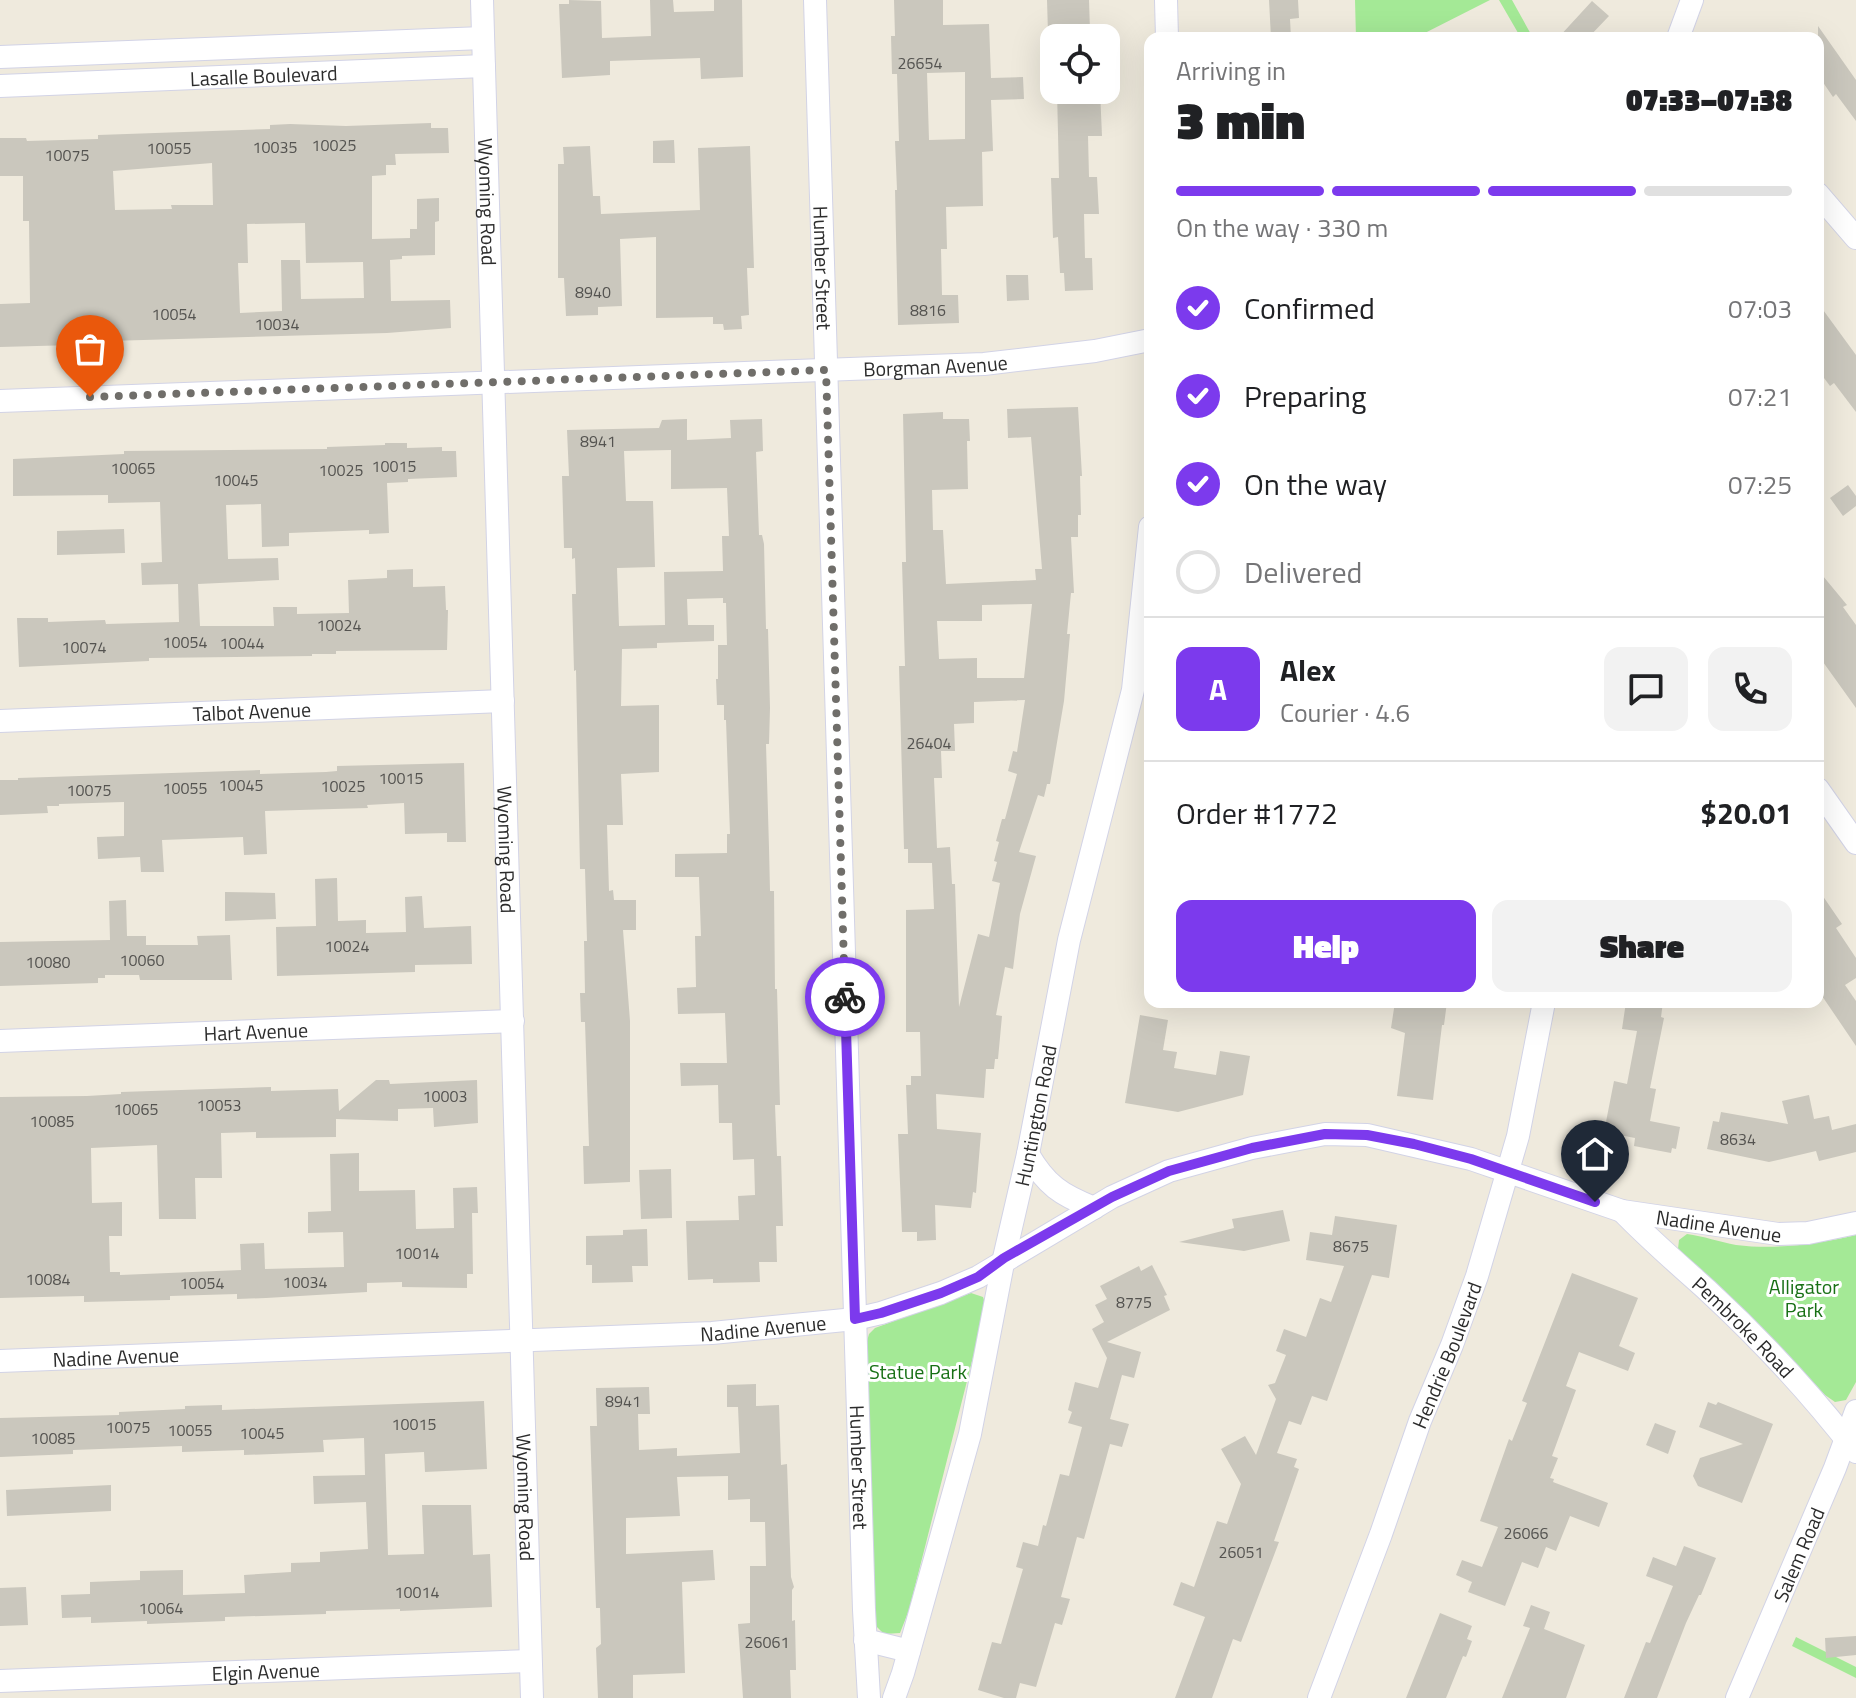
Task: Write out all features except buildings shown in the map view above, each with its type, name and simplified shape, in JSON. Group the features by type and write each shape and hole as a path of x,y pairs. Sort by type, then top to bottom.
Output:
{"street":[{"name":"Wyoming Road","path":"482,0 532,1698"},
{"name":"Humber Street","path":"815,0 869,1698"},
{"path":"1166,0 1167,32"},
{"path":"1680,32 1691,0"},
{"name":"Lasalle Boulevard","path":"0,57 483,38"},
{"path":"43,55 45,84"},
{"name":"Lasalle Boulevard","path":"0,86 484,66"},
{"path":"1824,201 1856,238"},
{"name":"Borgman Avenue","path":"0,401 984,364 1095,351 1144,341"},
{"name":"Huntington Road","path":"894,1698 970,1434 1069,940 1133,690 1144,585"},
{"name":"Talbot Avenue","path":"0,721 503,701"},
{"path":"1824,798 1856,843"},
{"name":"Hendrie Boulevard","path":"1319,1698 1420,1421 1477,1276 1508,1172 1543,1008"},
{"name":"Hart Avenue","path":"0,1041 513,1021"},
{"name":"Nadine Avenue","path":"0,1361 712,1333 855,1319 941,1293 978,1277 1004,1258 1094,1208 1169,1171 1252,1148 1325,1134 1367,1135 1414,1144 1471,1159 1622,1211 1778,1234 1808,1233 1856,1223"},
{"path":"1028,1154 1040,1173 1056,1189 1094,1208"},
{"name":"Pembroke Road","path":"1622,1211 1708,1291 1851,1446"},
{"name":"Salem Road","path":"1737,1698 1851,1446 1856,1411"},
{"path":"865,1640 909,1651"},
{"name":"Elgin Avenue","path":"0,1681 530,1661"}],"green space":[{"path":"1355,0 1490,0 1427,32 1356,32"},
{"path":"1499,0 1512,0 1530,32 1518,32"},
{"name":"Alligator Park","path":"1687,1234 1736,1245 1767,1247 1856,1235 1856,1382 1846,1400 1835,1402 1825,1395 1774,1340 1678,1249 1679,1240"},
{"name":"Statue Park","path":"971,1293 983,1297 986,1306 909,1610 900,1633 884,1634 875,1625 866,1345 869,1334 875,1328"},
{"path":"1796,1637 1856,1667 1856,1678 1792,1646"}],"way so far":[{"path":"90,397 826,370 845,997"}],"route":[{"path":"845,997 855,1319 941,1293 978,1277 1004,1258 1112,1197 1169,1171 1252,1148 1325,1134 1367,1135 1414,1144 1471,1159 1595,1202"}]}
